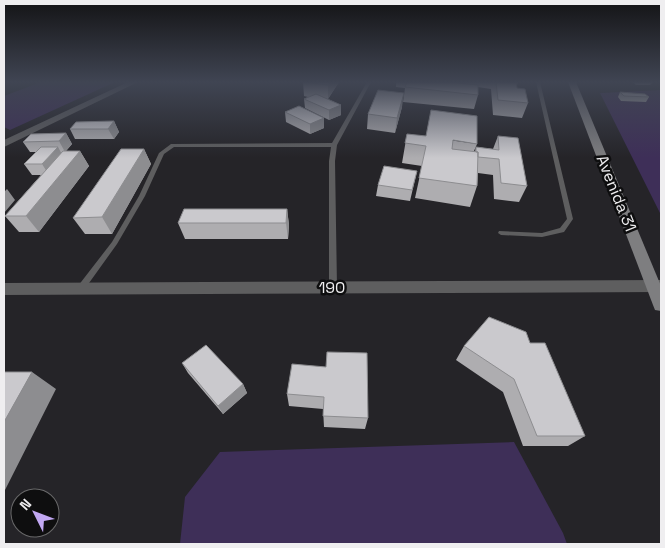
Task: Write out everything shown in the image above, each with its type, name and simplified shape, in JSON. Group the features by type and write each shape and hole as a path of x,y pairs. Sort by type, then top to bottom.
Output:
{"main road":[{"name":"Avenida 31","path":"583,108 657,286 661,305"}],"street":[{"path":"4,144 80,108"},
{"name":"190","path":"4,289 657,286"}],"lane":[{"path":"333,287 332,161 334,146 355,108"},
{"path":"501,233 542,234 562,230 570,219 544,108"},
{"path":"81,288 114,244 142,196 158,160 166,148 173,144 334,146"}],"shaded area":[{"path":"4,108 59,108 10,130 4,127"},
{"path":"607,108 661,108 661,215"},
{"path":"514,442 563,533 567,544 180,544 185,497 220,452"}],"building":[{"path":"295,108 302,108 324,118 310,124 285,112"},
{"path":"371,108 400,108 397,118 368,114"},
{"path":"431,110 477,116 477,144 453,140 452,149 478,152 477,186 419,178 426,146 405,143 407,134 426,136"},
{"path":"114,121 108,129 70,129 76,122"},
{"path":"66,133 59,141 23,142 31,134"},
{"path":"498,136 518,138 527,186 501,183 499,159 478,157 476,147 499,150"},
{"path":"41,147 58,147 42,164 24,164"},
{"path":"121,149 144,149 102,217 73,218"},
{"path":"63,151 80,151 26,216 5,216"},
{"path":"384,166 417,171 412,190 378,185"},
{"path":"184,209 287,209 286,223 178,223"},
{"path":"489,317 526,332 530,343 545,343 585,436 537,436 514,379 464,346"},
{"path":"206,345 243,384 218,406 182,363"},
{"path":"327,352 367,353 368,418 323,416 324,397 287,394 292,364 326,367"},
{"path":"4,372 32,372 4,422"}]}
